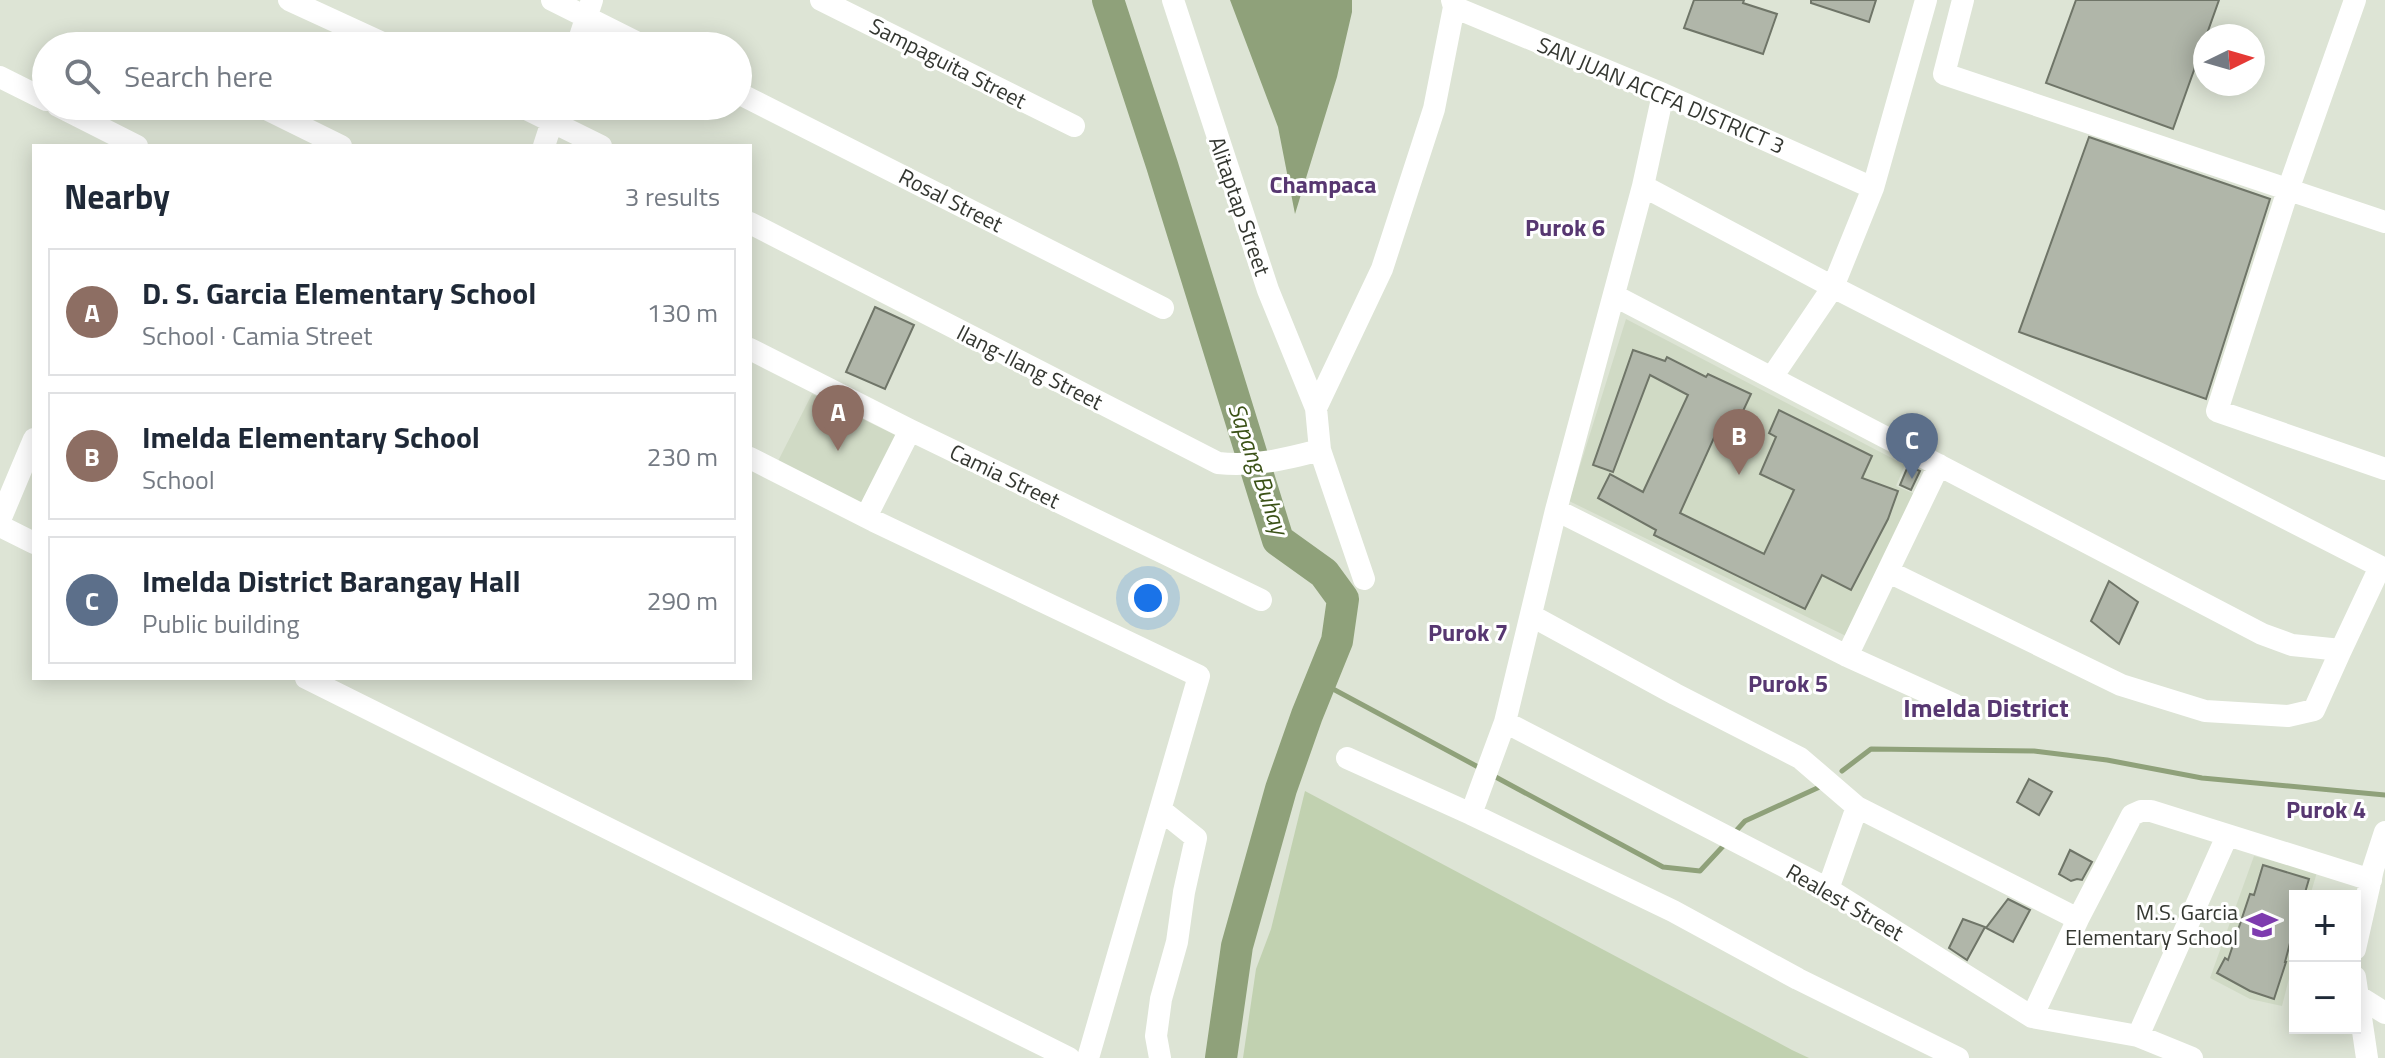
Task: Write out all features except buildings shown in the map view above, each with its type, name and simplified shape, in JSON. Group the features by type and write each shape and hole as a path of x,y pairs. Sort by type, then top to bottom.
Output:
{"street":[{"path":"289,0 359,32"},
{"path":"552,0 590,8 624,32"},
{"name":"Sampaguita Street","path":"821,0 1074,126"},
{"name":"Alitaptap Street","path":"1173,0 1268,290 1316,408 1320,450 1364,579"},
{"path":"1772,377 1833,287 1873,188 1926,0"},
{"path":"1963,0 1944,74 2385,222"},
{"path":"2355,0 2288,190 2217,411 2385,469"},
{"path":"1316,408 1382,269 1434,109 1453,3"},
{"name":"SAN JUAN ACCFA DISTRICT 3","path":"1453,3 1873,188"},
{"path":"582,32 590,8"},
{"path":"0,77 32,93"},
{"path":"1471,814 1505,722 1556,510 1643,186 1663,94"},
{"name":"Rosal Street","path":"752,100 1163,308"},
{"path":"86,120 133,144"},
{"path":"288,120 337,144"},
{"path":"545,144 552,120"},
{"path":"564,120 598,144"},
{"path":"1643,186 1833,287 2383,568 2314,710 2288,716 2205,711 2121,685 1889,572"},
{"name":"Ilang-Ilang Street","path":"752,224 1218,463 1236,465 1280,460 1320,450"},
{"path":"1615,296 2262,634 2292,645 2341,650"},
{"name":"Camia Street","path":"752,350 1261,600"},
{"path":"866,517 910,430"},
{"path":"32,444 0,523 32,542"},
{"path":"752,459 1199,676 1088,1058"},
{"path":"1847,656 1939,465"},
{"path":"1556,510 1847,656 1955,705"},
{"path":"1532,616 1800,758 1857,807 2078,919"},
{"path":"310,680 1069,1058"},
{"name":"Realest Street","path":"1505,722 1828,889 2032,1017 2138,1036 2192,1058"},
{"path":"1347,758 1673,911 1798,979 1958,1058"},
{"path":"1828,889 1857,807"},
{"path":"1160,1058 1156,1036 1161,999 1177,942 1196,838 1161,810"},
{"path":"2032,1017 2132,815 2141,811 2151,811 2227,836 2376,875"},
{"path":"2361,928 2385,832"},
{"path":"2138,1036 2227,836"},
{"path":"2361,991 2385,1013"},
{"path":"2361,1019 2367,1058"}],"shaded area":[{"path":"1230,0 1352,0 1337,77 1295,214 1278,127"},
{"path":"1626,319 1905,465 1896,486 1915,494 1846,636 1569,501"},
{"path":"812,394 899,437 864,509 776,465"},
{"path":"1305,791 1809,1058 1243,1058 1256,969 1271,929"},
{"name":"M.S. Garcia Elementary School","path":"2254,856 2317,872 2312,890 2289,890 2289,979 2282,1006 2250,999 2210,978"}],"waterway":[{"name":"Sapang Buhay","path":"1108,0 1278,540 1324,573 1343,599 1337,641 1281,789 1237,946 1221,1058"},
{"path":"1320,682 1480,768"},
{"path":"1842,771 1871,749 2034,751 2107,760 2202,778 2385,795"},
{"path":"1492,775 1663,867 1700,871 1726,843"},
{"path":"1735,832 1745,821 1824,785"}],"place":[{"name":"D. S. Garcia Elementary School","path":"838,451"},
{"name":"Imelda Elementary School","path":"1739,475"},
{"name":"Imelda District Barangay Hall","path":"1912,479"},
{"name":"M.S. Garcia Elementary School","path":"2262,925"}],"district":[{"name":"Champaca","path":"1323,185"},
{"name":"Purok 6","path":"1565,228"},
{"name":"Purok 7","path":"1468,633"},
{"name":"Purok 5","path":"1788,684"},
{"name":"Imelda District","path":"1986,708"},
{"name":"Purok 4","path":"2326,810"}]}
